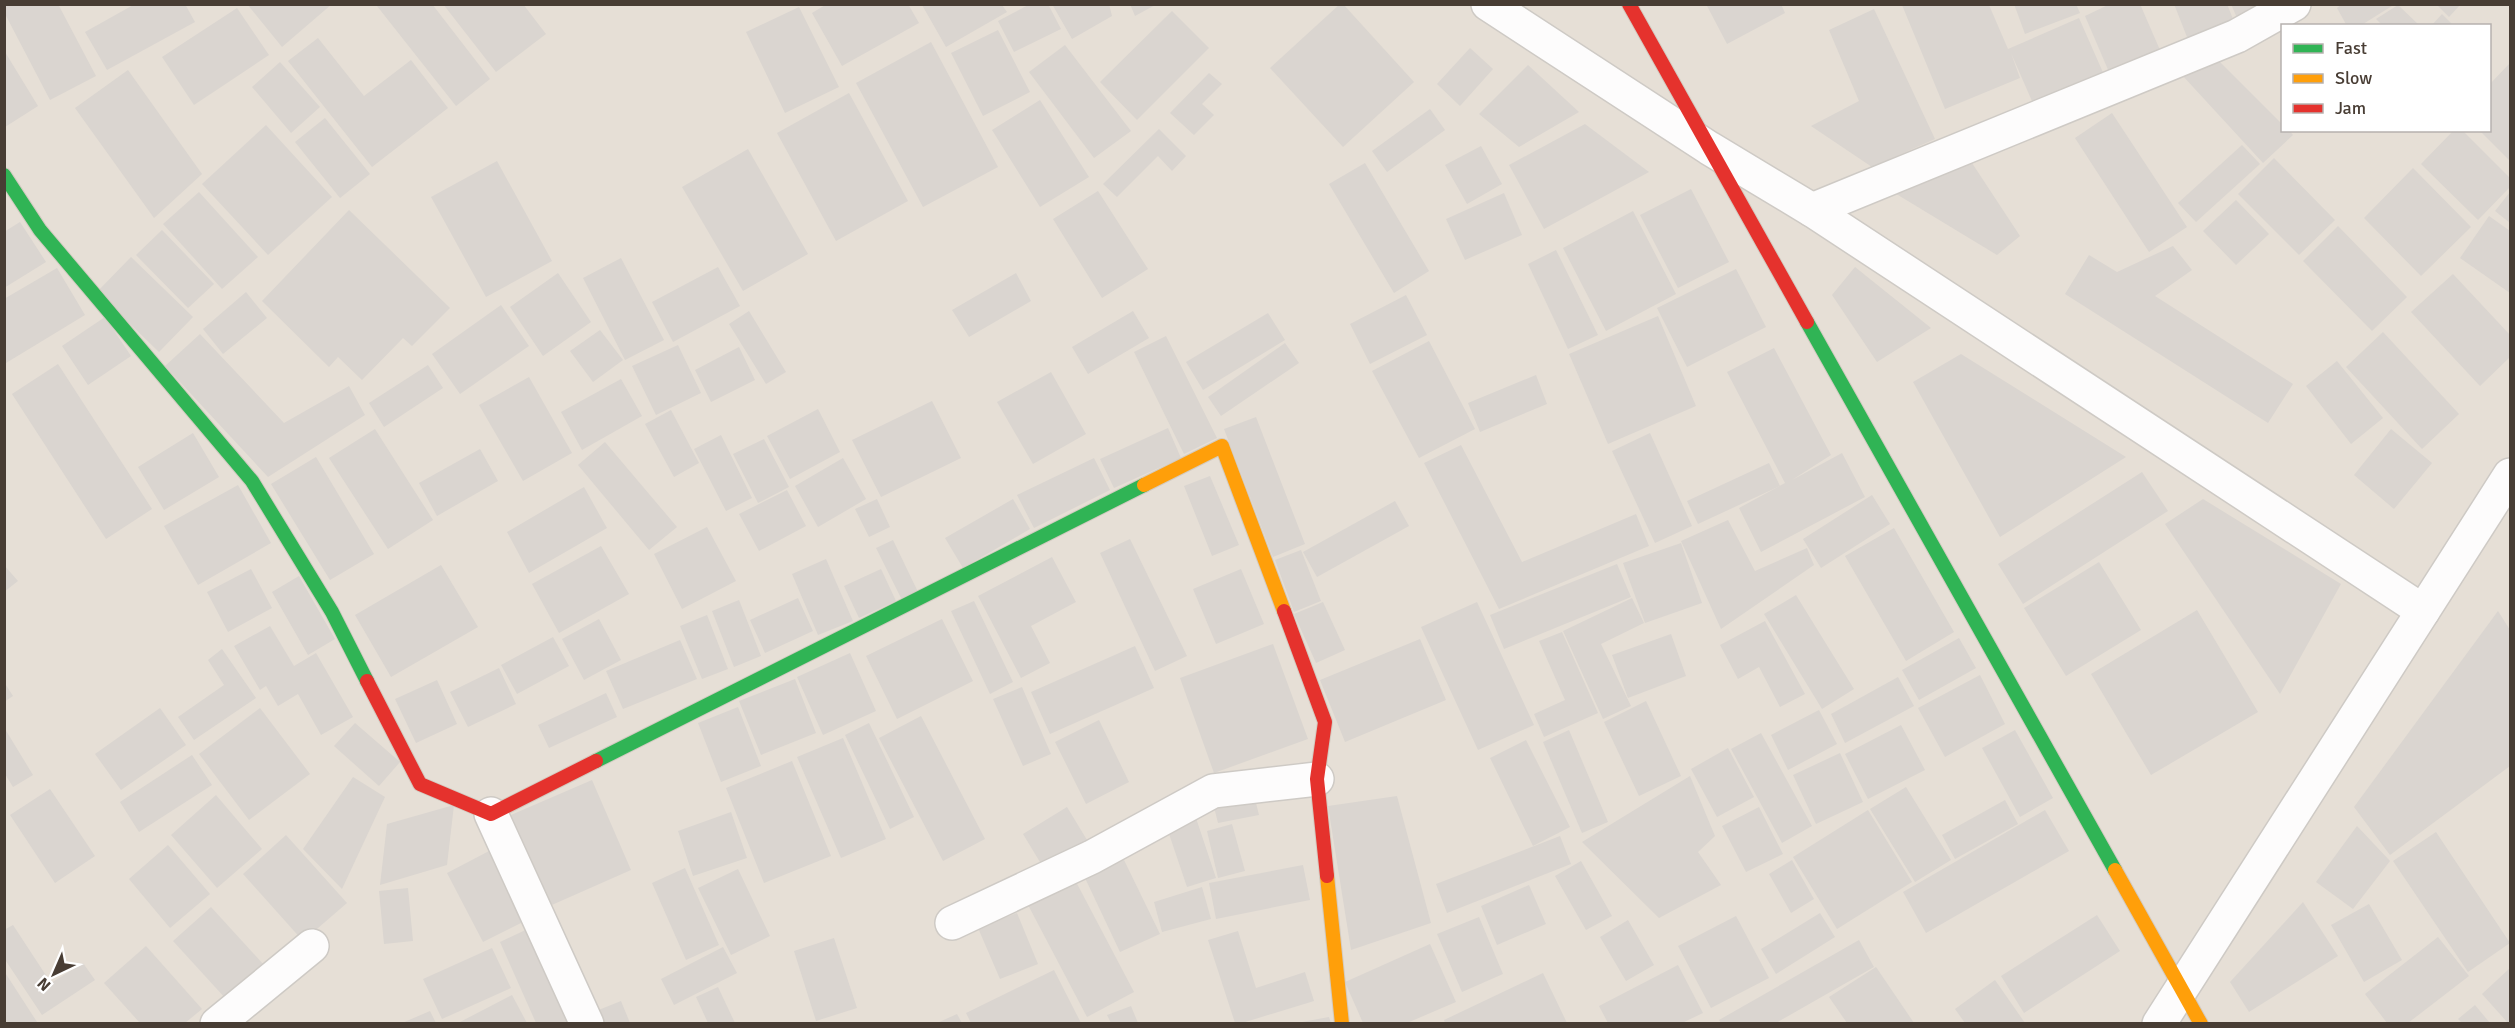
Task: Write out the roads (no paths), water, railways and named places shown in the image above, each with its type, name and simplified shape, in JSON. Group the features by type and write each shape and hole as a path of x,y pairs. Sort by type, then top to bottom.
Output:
{"street":[{"path":"1488,4 1708,148 1812,210 2423,611"},
{"path":"1629,4 2200,1023"},
{"path":"1812,210 2237,36 2294,4"},
{"path":"4,175 40,230 252,481 332,612 420,784 491,814 587,1023"},
{"path":"491,814 1222,446 1325,722 1317,779 1342,1023"},
{"path":"2159,1023 2511,476"},
{"path":"952,923 1092,857 1213,791 1317,779"},
{"path":"218,1023 312,946"}]}
